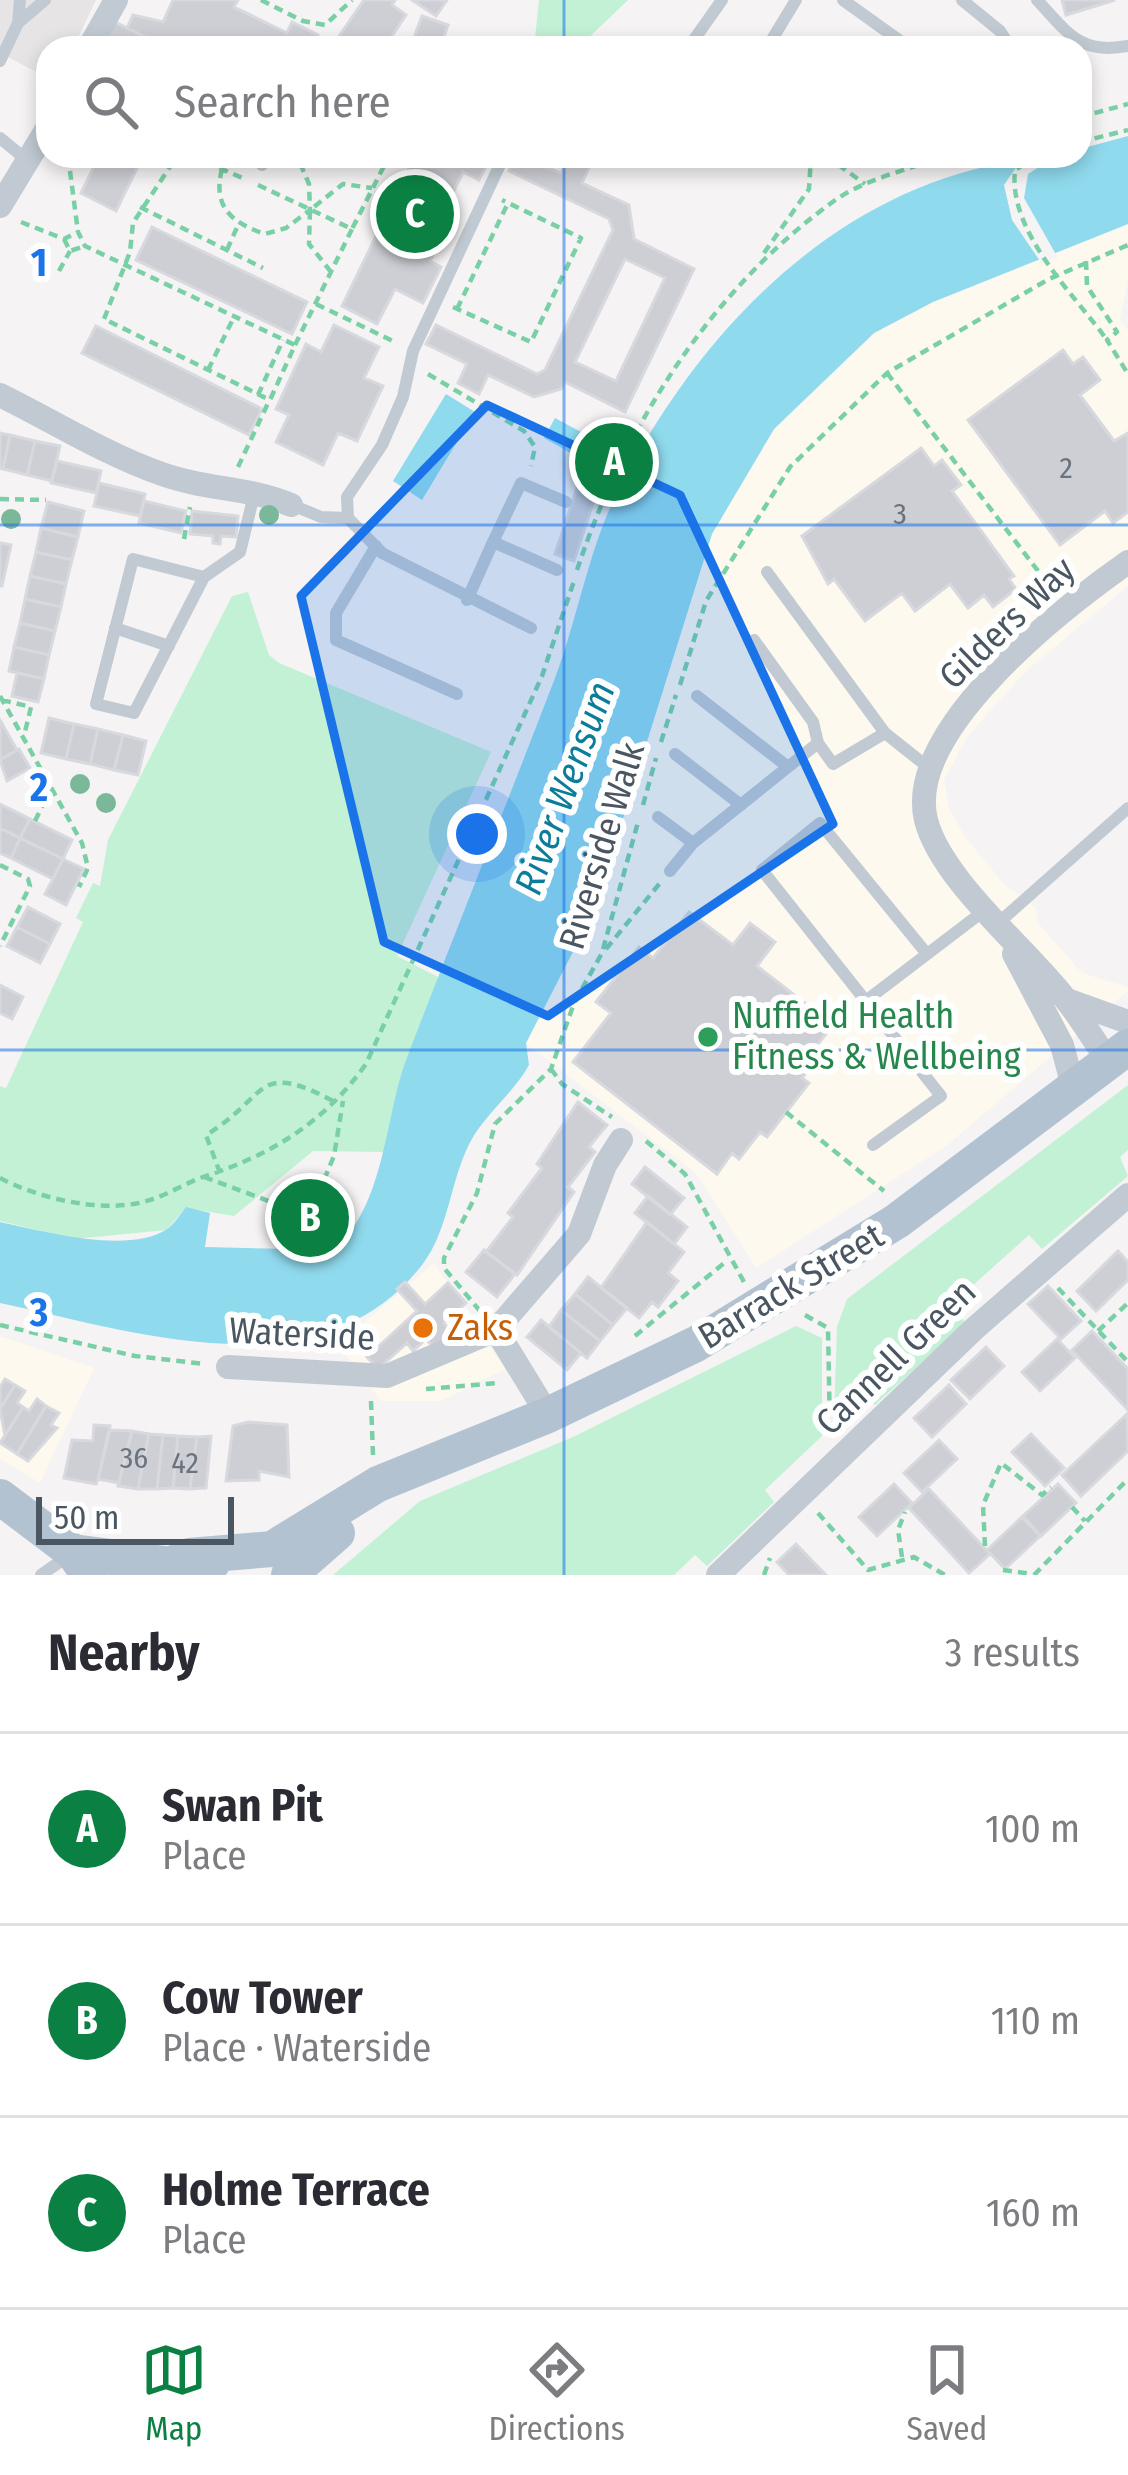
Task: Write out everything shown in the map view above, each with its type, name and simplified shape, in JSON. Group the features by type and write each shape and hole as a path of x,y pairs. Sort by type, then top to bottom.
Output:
{"main road":[{"name":"Barrack Street","path":"168,1565 272,1549 378,1484 548,1415 760,1308 897,1221 1118,1055"},
{"name":"Barrack Street","path":"289,1575 421,1469"},
{"path":"0,1497 81,1563 168,1565 237,1575"}],"street":[{"path":"96,36 116,0"},
{"path":"7,213 36,149"},
{"path":"0,395 160,474 195,484 256,490 291,505"},
{"name":"Gilders Way","path":"929,767 947,733 986,684 1066,608 1128,562"},
{"path":"929,767 926,819 942,854 995,921 1118,1055"},
{"path":"995,921 1062,1046 1073,1090"},
{"path":"1066,1000 1128,1022"},
{"path":"548,1415 496,1330 579,1234 622,1129"},
{"name":"Cannell Green","path":"718,1575 1128,1195"},
{"name":"Waterside","path":"227,1367 387,1376 496,1330"}],"lane":[{"path":"0,62 18,23 20,0"},
{"path":"18,23 45,0"},
{"path":"696,36 722,0"},
{"path":"774,36 796,0"},
{"path":"843,0 893,36"},
{"path":"962,0 1003,36"},
{"path":"1037,0 1073,36"},
{"path":"1092,48 1099,52 1128,46"},
{"path":"0,138 29,162"},
{"path":"499,168 413,351 412,368 382,445 347,497 348,518 376,546 467,600 531,628"},
{"path":"467,600 521,483 566,502"},
{"path":"204,577 133,560 96,704 134,713 204,577 240,552 256,490"},
{"path":"291,505 321,517 348,518"},
{"path":"493,542 557,570"},
{"path":"376,546 336,613 336,640 457,694"},
{"path":"767,572 885,733 929,767"},
{"path":"116,628 169,646"},
{"path":"754,640 813,722 818,743 832,764 885,733"},
{"path":"697,695 788,767"},
{"path":"670,871 693,843 818,743"},
{"path":"675,754 741,805"},
{"path":"863,1003 927,954 995,921 1128,808"},
{"path":"658,817 693,843"},
{"path":"873,1145 941,1096 761,870 820,823 927,954"},
{"path":"41,1575 81,1563"}],"path":[{"path":"262,0 303,22 325,25 352,0"},
{"path":"1092,114 1128,104"},
{"path":"1092,139 1128,130"},
{"path":"70,168 78,232 85,246 296,345"},
{"path":"168,168 140,207 126,263 104,320 270,400"},
{"path":"302,168 309,184 309,244 332,272"},
{"path":"228,488 383,168"},
{"path":"0,1178 23,1190 89,1203 141,1203 278,1147 344,1095 365,1064 542,676 612,482 721,301 760,258 809,189 810,168"},
{"path":"843,168 868,186"},
{"path":"760,258 837,198 914,168"},
{"path":"1018,168 1017,207 1032,237 1128,374"},
{"path":"352,229 310,210 222,169 220,200 238,225 265,234 286,228 310,210 343,184 373,188"},
{"path":"437,299 531,342 581,238 488,194"},
{"path":"457,309 508,203"},
{"path":"140,207 263,268"},
{"path":"7,213 64,239 70,251"},
{"path":"227,250 238,225"},
{"path":"64,239 78,232"},
{"name":"Riverside Walk","path":"496,1330 444,1268 444,1258 477,1193 495,1124 551,1069 574,1003 602,953 706,601 790,467 887,373 1085,261 1128,245"},
{"path":"59,271 70,251 85,246"},
{"path":"1085,261 1096,306 1117,332 1107,340"},
{"path":"316,304 413,351"},
{"path":"208,370 234,317"},
{"path":"258,395 284,340"},
{"path":"412,368 524,431 535,447 521,483"},
{"path":"887,373 1066,608"},
{"path":"184,539 195,484"},
{"path":"0,499 46,500"},
{"path":"2,704 88,858 79,887"},
{"path":"2,704 32,707 23,737"},
{"path":"35,821 50,790"},
{"path":"10,870 16,860"},
{"path":"0,865 30,886 0,946"},
{"path":"602,953 670,871"},
{"path":"551,1069 562,1084 685,1174 728,1260 747,1287"},
{"path":"220,1173 206,1135 234,1118 262,1085 281,1079 337,1103"},
{"path":"321,1186 334,1156 344,1095"},
{"path":"786,1112 892,1197"},
{"path":"204,1177 274,1202 300,1238 320,1237 333,1225 336,1206 321,1186"},
{"path":"274,1202 288,1190 321,1186"},
{"path":"628,1342 728,1260"},
{"path":"1042,1270 1128,1362"},
{"path":"706,1280 710,1292"},
{"path":"1098,1331 1128,1303"},
{"path":"801,1312 828,1328 830,1470"},
{"name":"Waterside","path":"0,1325 135,1356 227,1367"},
{"path":"373,1412 373,1450"},
{"path":"986,1546 983,1505 1000,1462 1042,1495 1052,1487"},
{"path":"1003,1570 1034,1574 1128,1479"},
{"path":"802,1495 870,1572 902,1557 930,1562 945,1575"},
{"path":"1072,1507 1085,1521"},
{"path":"902,1557 898,1530 905,1512"}],"highlighted area":[{"path":"487,405 680,495 833,824 548,1016 384,942 301,596"}],"shaded area":[{"path":"0,0 96,0 79,36 36,36 36,72 0,53"},
{"path":"1128,224 1128,280 1120,319 1128,331 1128,586 1026,671 967,737 944,780 949,808 965,837 1004,884 1036,907 1038,923 1082,973 1128,987 1128,991 946,1146 756,1268 696,1173 526,1044 594,911 712,534 775,429 874,334 933,302"},
{"path":"434,1263 505,1369 441,1401 381,1401 346,1355 338,1334 366,1321"},
{"path":"0,1336 94,1368 40,1483 0,1459"}],"green space":[{"path":"539,0 628,0 590,36 535,36"},
{"path":"248,592 269,655 279,663 491,752 397,956 440,978 404,1066 387,1152 313,1151 234,1216 186,1208 166,1230 75,1239 0,1221 0,1086 6,1088 83,922 76,918 93,883 100,886 108,840 232,596"},
{"path":"1128,1085 1128,1150 1120,1157 1128,1176 1042,1249 1029,1235 952,1304 965,1323 875,1405 864,1394 834,1420 837,1327 847,1299"},
{"path":"796,1326 822,1338 822,1436 765,1490 774,1502 707,1566 695,1555 674,1575 333,1575 420,1501 573,1437"}],"water":[{"name":"River Wensum","path":"1128,128 1128,224 933,302 874,333 774,429 712,534 594,911 526,1043 529,1065 465,1152 439,1235 422,1265 380,1305 332,1330 279,1342 223,1344 165,1338 0,1303 0,1222 85,1239 131,1240 167,1229 186,1207 210,1213 205,1247 290,1249 325,1256 345,1239 371,1192 406,1060 555,678 606,518 652,430 745,309 801,258 863,216 930,184 985,168 1092,168 1092,136"},
{"path":"446,394 475,412 422,500 393,481"},
{"path":"555,418 618,452 606,473 544,438"}],"pier":[{"path":"1128,122 1128,136 1092,146 1092,130"},
{"path":"1016,168 1037,168 1028,174 1024,198 1058,258 1042,264 1012,220 1004,185"}],"building":[{"path":"173,0 238,0 234,7 287,33 292,22 318,36 143,36 127,28 133,15 163,22"},
{"path":"364,0 395,0 392,5 406,15 392,36 339,36"},
{"path":"412,0 447,0 436,16"},
{"path":"1062,0 1115,0 1066,15"},
{"path":"422,16 448,25 444,36 414,36"},
{"path":"113,21 144,36 106,36"},
{"path":"93,168 137,168 116,211 81,193"},
{"path":"409,168 485,168 479,180 463,172 426,247 435,251 430,261 441,267 423,303 395,289 377,324 342,306"},
{"path":"510,168 547,168 561,173 564,168 589,168 582,183 629,205 634,239 694,269 625,412 565,382 561,389 534,397 488,375 479,394 458,383 467,364 426,344 436,325 537,374 545,370 613,230 609,219","holes":["625,259 665,278 616,381 575,362"]},
{"path":"152,227 307,302 292,334 136,260"},
{"path":"334,325 379,347 364,378 383,386 357,441 338,433 323,465 276,442 289,415 276,409 306,344 321,352"},
{"path":"96,326 262,409 249,435 82,353"},
{"path":"1063,350 1073,364 1083,357 1100,380 1080,395 1114,441 1128,433 1128,512 1113,523 1105,511 1060,545 968,420"},
{"path":"0,433 10,435 3,469 0,468"},
{"path":"10,435 35,441 27,475 3,469"},
{"path":"35,441 60,446 52,481 27,475"},
{"path":"921,448 934,466 942,460 961,485 952,491 1014,576 1009,579 1016,589 993,607 984,595 968,608 950,584 915,611 902,593 865,621 834,579 828,584 802,536"},
{"path":"57,461 101,471 96,493 51,483"},
{"path":"99,483 145,494 140,516 94,506"},
{"path":"578,485 597,491 574,561 555,554"},
{"path":"144,501 186,511 181,533 139,523"},
{"path":"48,502 84,511 78,537 41,528"},
{"path":"192,511 238,516 236,537 221,536 220,544 213,543 213,536 190,534"},
{"path":"41,528 78,537 72,560 36,552"},
{"path":"0,543 11,545 2,586 0,586"},
{"path":"36,552 72,560 66,584 30,576"},
{"path":"30,576 66,584 61,607 25,599"},
{"path":"25,599 61,607 55,631 20,623"},
{"path":"20,623 55,631 49,655 14,647"},
{"path":"14,647 49,655 44,679 9,671"},
{"path":"17,673 44,679 38,702 12,696"},
{"path":"49,718 74,724 66,759 41,753"},
{"path":"0,720 17,750 0,760"},
{"path":"74,724 98,729 90,764 66,759"},
{"path":"98,729 123,735 114,770 90,764"},
{"path":"123,735 146,741 138,775 114,770"},
{"path":"19,749 30,768 7,781 0,760"},
{"path":"0,804 30,819 20,838 0,828"},
{"path":"30,819 72,840 63,859 20,838"},
{"path":"0,828 20,838 11,858 0,853"},
{"path":"20,838 63,859 53,879 11,858"},
{"path":"63,859 84,869 66,905 45,894"},
{"path":"28,907 60,924 50,944 17,927"},
{"name":"Nuffield Health Fitness & Wellbeing","path":"689,912 733,945 750,923 775,942 757,966 833,1025 814,1049 820,1054 802,1078 809,1083 767,1137 760,1132 739,1159 732,1153 717,1174 573,1062 611,1013 596,1002 639,947 653,958"},
{"path":"17,927 50,944 40,963 7,946"},
{"path":"0,985 23,997 12,1019 0,1013"},
{"path":"578,1102 607,1125 589,1147 595,1152 568,1187 574,1192 517,1275 486,1252 513,1217 508,1213 542,1168 537,1164"},
{"path":"645,1167 684,1198 670,1215 632,1184"},
{"path":"311,1193 326,1199 332,1214 326,1229 311,1235 296,1229 290,1214 296,1199"},
{"path":"648,1196 687,1227 674,1244 635,1213"},
{"path":"647,1222 684,1252 668,1273 678,1281 658,1307 652,1302 639,1318 601,1288"},
{"path":"484,1250 515,1274 497,1297 466,1272"},
{"path":"1118,1251 1128,1262 1128,1280 1096,1311 1077,1291"},
{"path":"588,1277 627,1308 613,1325 575,1294"},
{"name":"Zaks","path":"405,1282 425,1304 448,1283 466,1303 444,1323 453,1333 435,1349 426,1339 413,1351 407,1343 378,1369 367,1357 417,1311 397,1289"},
{"path":"1048,1286 1081,1321 1061,1339 1028,1304"},
{"path":"575,1294 613,1325 600,1341 561,1310"},
{"path":"561,1310 600,1341 587,1358 549,1327"},
{"path":"541,1320 581,1353 567,1370 527,1337"},
{"path":"1092,1331 1128,1369 1128,1410 1072,1350"},
{"path":"1057,1339 1075,1358 1040,1391 1022,1372"},
{"path":"986,1347 1004,1366 970,1399 951,1380"},
{"path":"5,1379 15,1385 0,1409 0,1387"},
{"path":"15,1385 25,1391 17,1403 23,1407 5,1436 0,1409"},
{"path":"949,1385 966,1404 932,1437 914,1418"},
{"path":"37,1399 46,1406 17,1454 0,1443 23,1407 29,1411"},
{"path":"46,1406 59,1413 51,1425 57,1428 28,1461 17,1454"},
{"path":"1127,1414 1128,1451 1081,1496 1062,1475"},
{"path":"248,1422 287,1425 289,1477 259,1471 259,1480 226,1481 233,1426"},
{"path":"94,1425 110,1426 96,1484 64,1478 72,1440 93,1441"},
{"path":"110,1430 132,1431 119,1483 98,1479"},
{"path":"132,1431 149,1434 138,1489 118,1486"},
{"path":"149,1434 163,1435 157,1489 138,1489"},
{"path":"1031,1434 1064,1468 1045,1486 1012,1452"},
{"path":"163,1435 178,1436 173,1488 157,1489"},
{"path":"178,1436 197,1437 190,1489 173,1488"},
{"path":"211,1436 206,1488 190,1489 197,1437"},
{"path":"939,1440 957,1459 922,1492 904,1473"},
{"path":"894,1484 912,1503 877,1536 859,1517"},
{"path":"1058,1484 1076,1503 1041,1536 1023,1516"},
{"path":"929,1489 990,1554 969,1573 909,1508"},
{"path":"1022,1517 1040,1536 1005,1569 987,1550"},
{"path":"796,1544 826,1575 789,1575 777,1562"}],"waterway":[{"path":"612,463 629,473"}],"place":[{"name":"Holme Terrace","path":"415,214"},
{"name":"Swan Pit","path":"614,462"},
{"name":"Nuffield Health Fitness & Wellbeing","path":"708,1037"},
{"name":"Cow Tower","path":"310,1218"},
{"name":"Zaks","path":"423,1328"}]}
